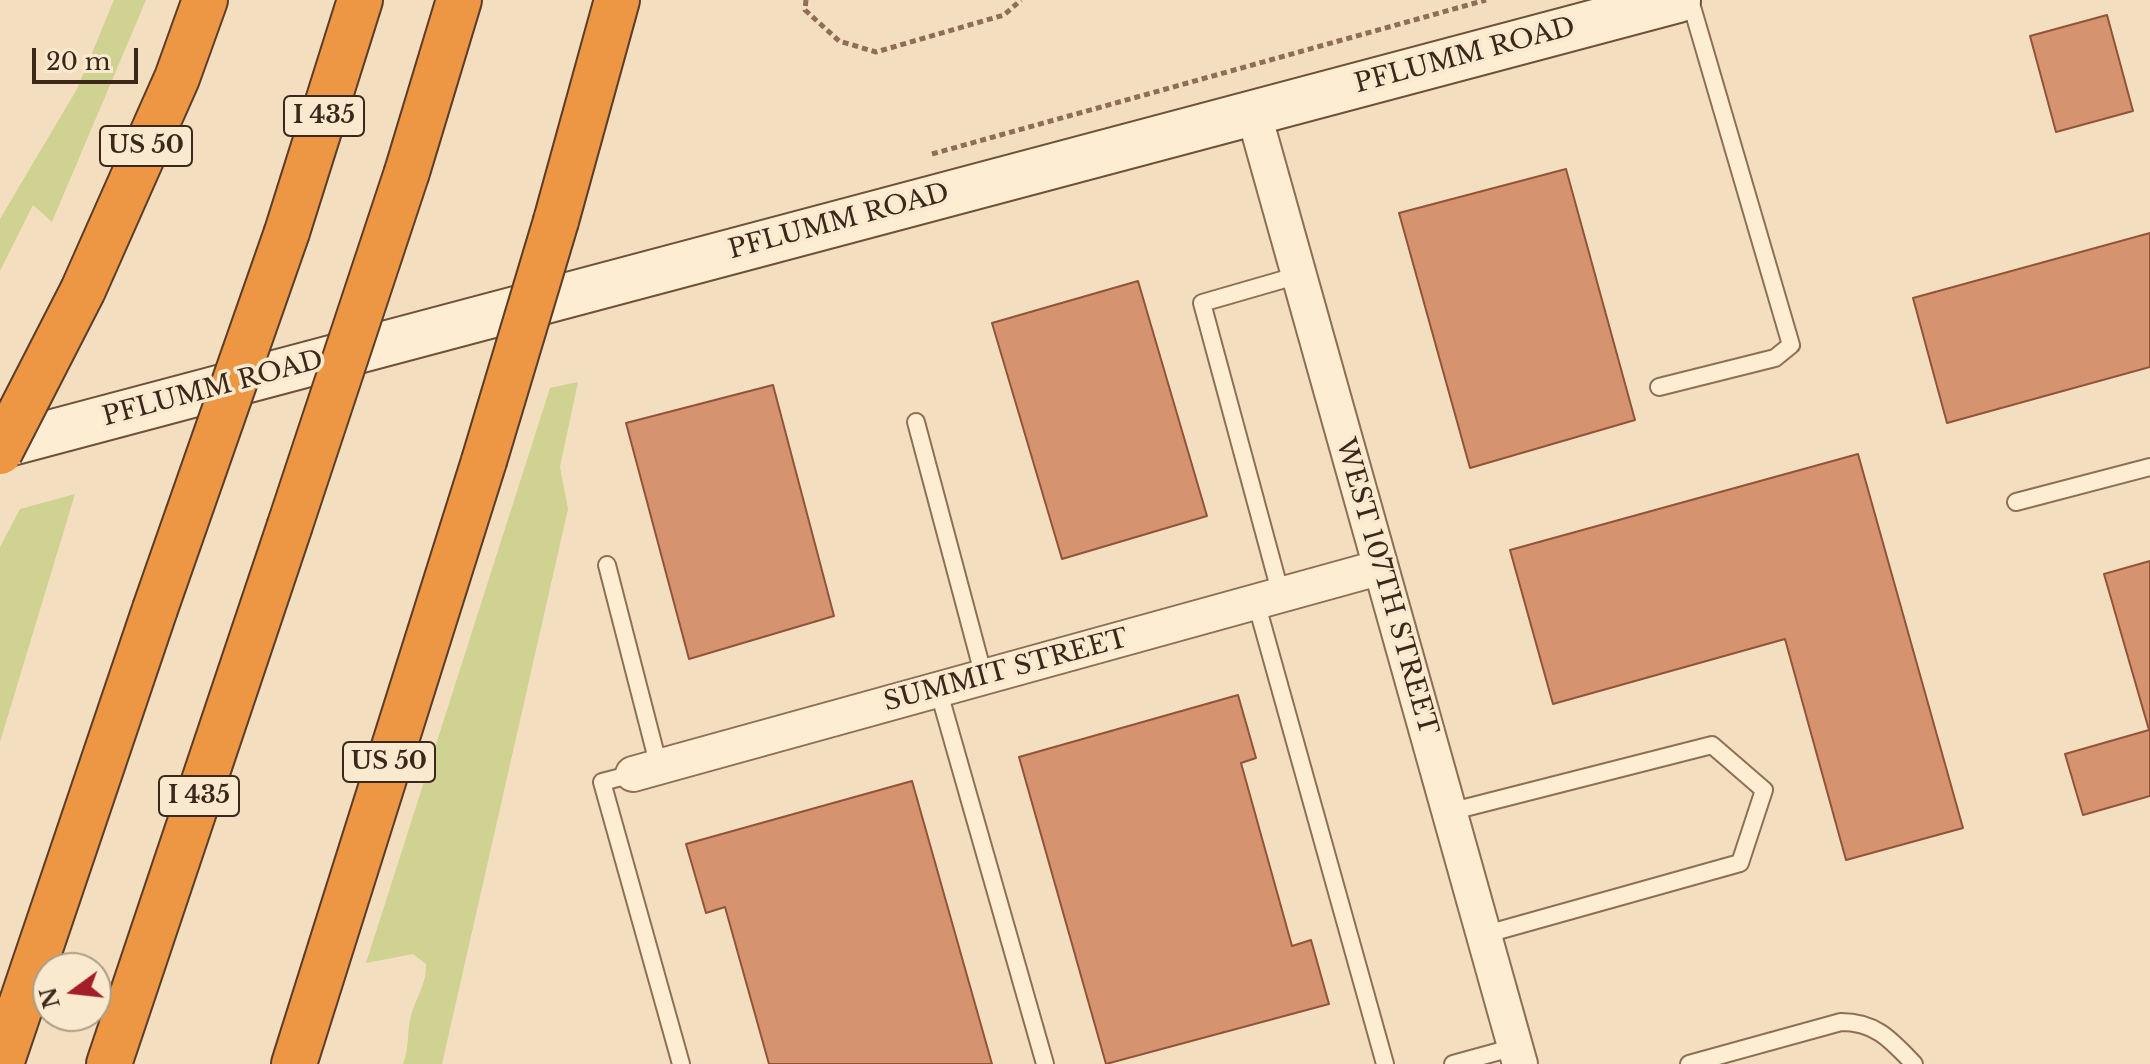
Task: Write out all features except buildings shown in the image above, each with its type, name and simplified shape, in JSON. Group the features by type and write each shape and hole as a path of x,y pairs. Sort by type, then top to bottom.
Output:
{"highway":[{"name":"US 50","path":"0,449 83,290 177,78 205,0"},
{"name":"I 435","path":"1,1064 287,232 360,0"},
{"name":"I 435","path":"109,1064 407,172 459,0"},
{"name":"US 50","path":"294,1064 484,461 556,221 617,0"}],"main road":[{"name":"PFLUMM ROAD","path":"0,449 1253,111 1678,0"}],"street":[{"name":"WEST 107TH STREET","path":"1253,111 1378,568 1517,1056"},
{"name":"SUMMIT STREET","path":"646,770 1378,568"}],"lane":[{"path":"1659,387 1775,358 1791,345 1690,0"},
{"path":"1299,275 1202,303 1268,599 1385,1064"},
{"path":"916,422 984,677"},
{"path":"2016,502 2150,467"},
{"path":"607,565 646,770 602,782 681,1064"},
{"path":"938,689 1045,1064"},
{"path":"1449,812 1712,745 1764,790 1740,863 1483,935"},
{"path":"1689,1064 1841,1022 1862,1022 1891,1039 1914,1064"},
{"path":"1453,1064 1517,1056"}],"path":[{"path":"806,0 805,10 839,41 876,52 1004,15 1021,0"}],"green space":[{"path":"114,0 146,0 52,222 33,205 0,271 0,219 77,89"},
{"path":"578,382 560,467 568,509 442,1064 403,1064 410,1020 426,964 413,954 366,963 550,388"},
{"path":"75,494 0,742 0,547 20,509"}]}
